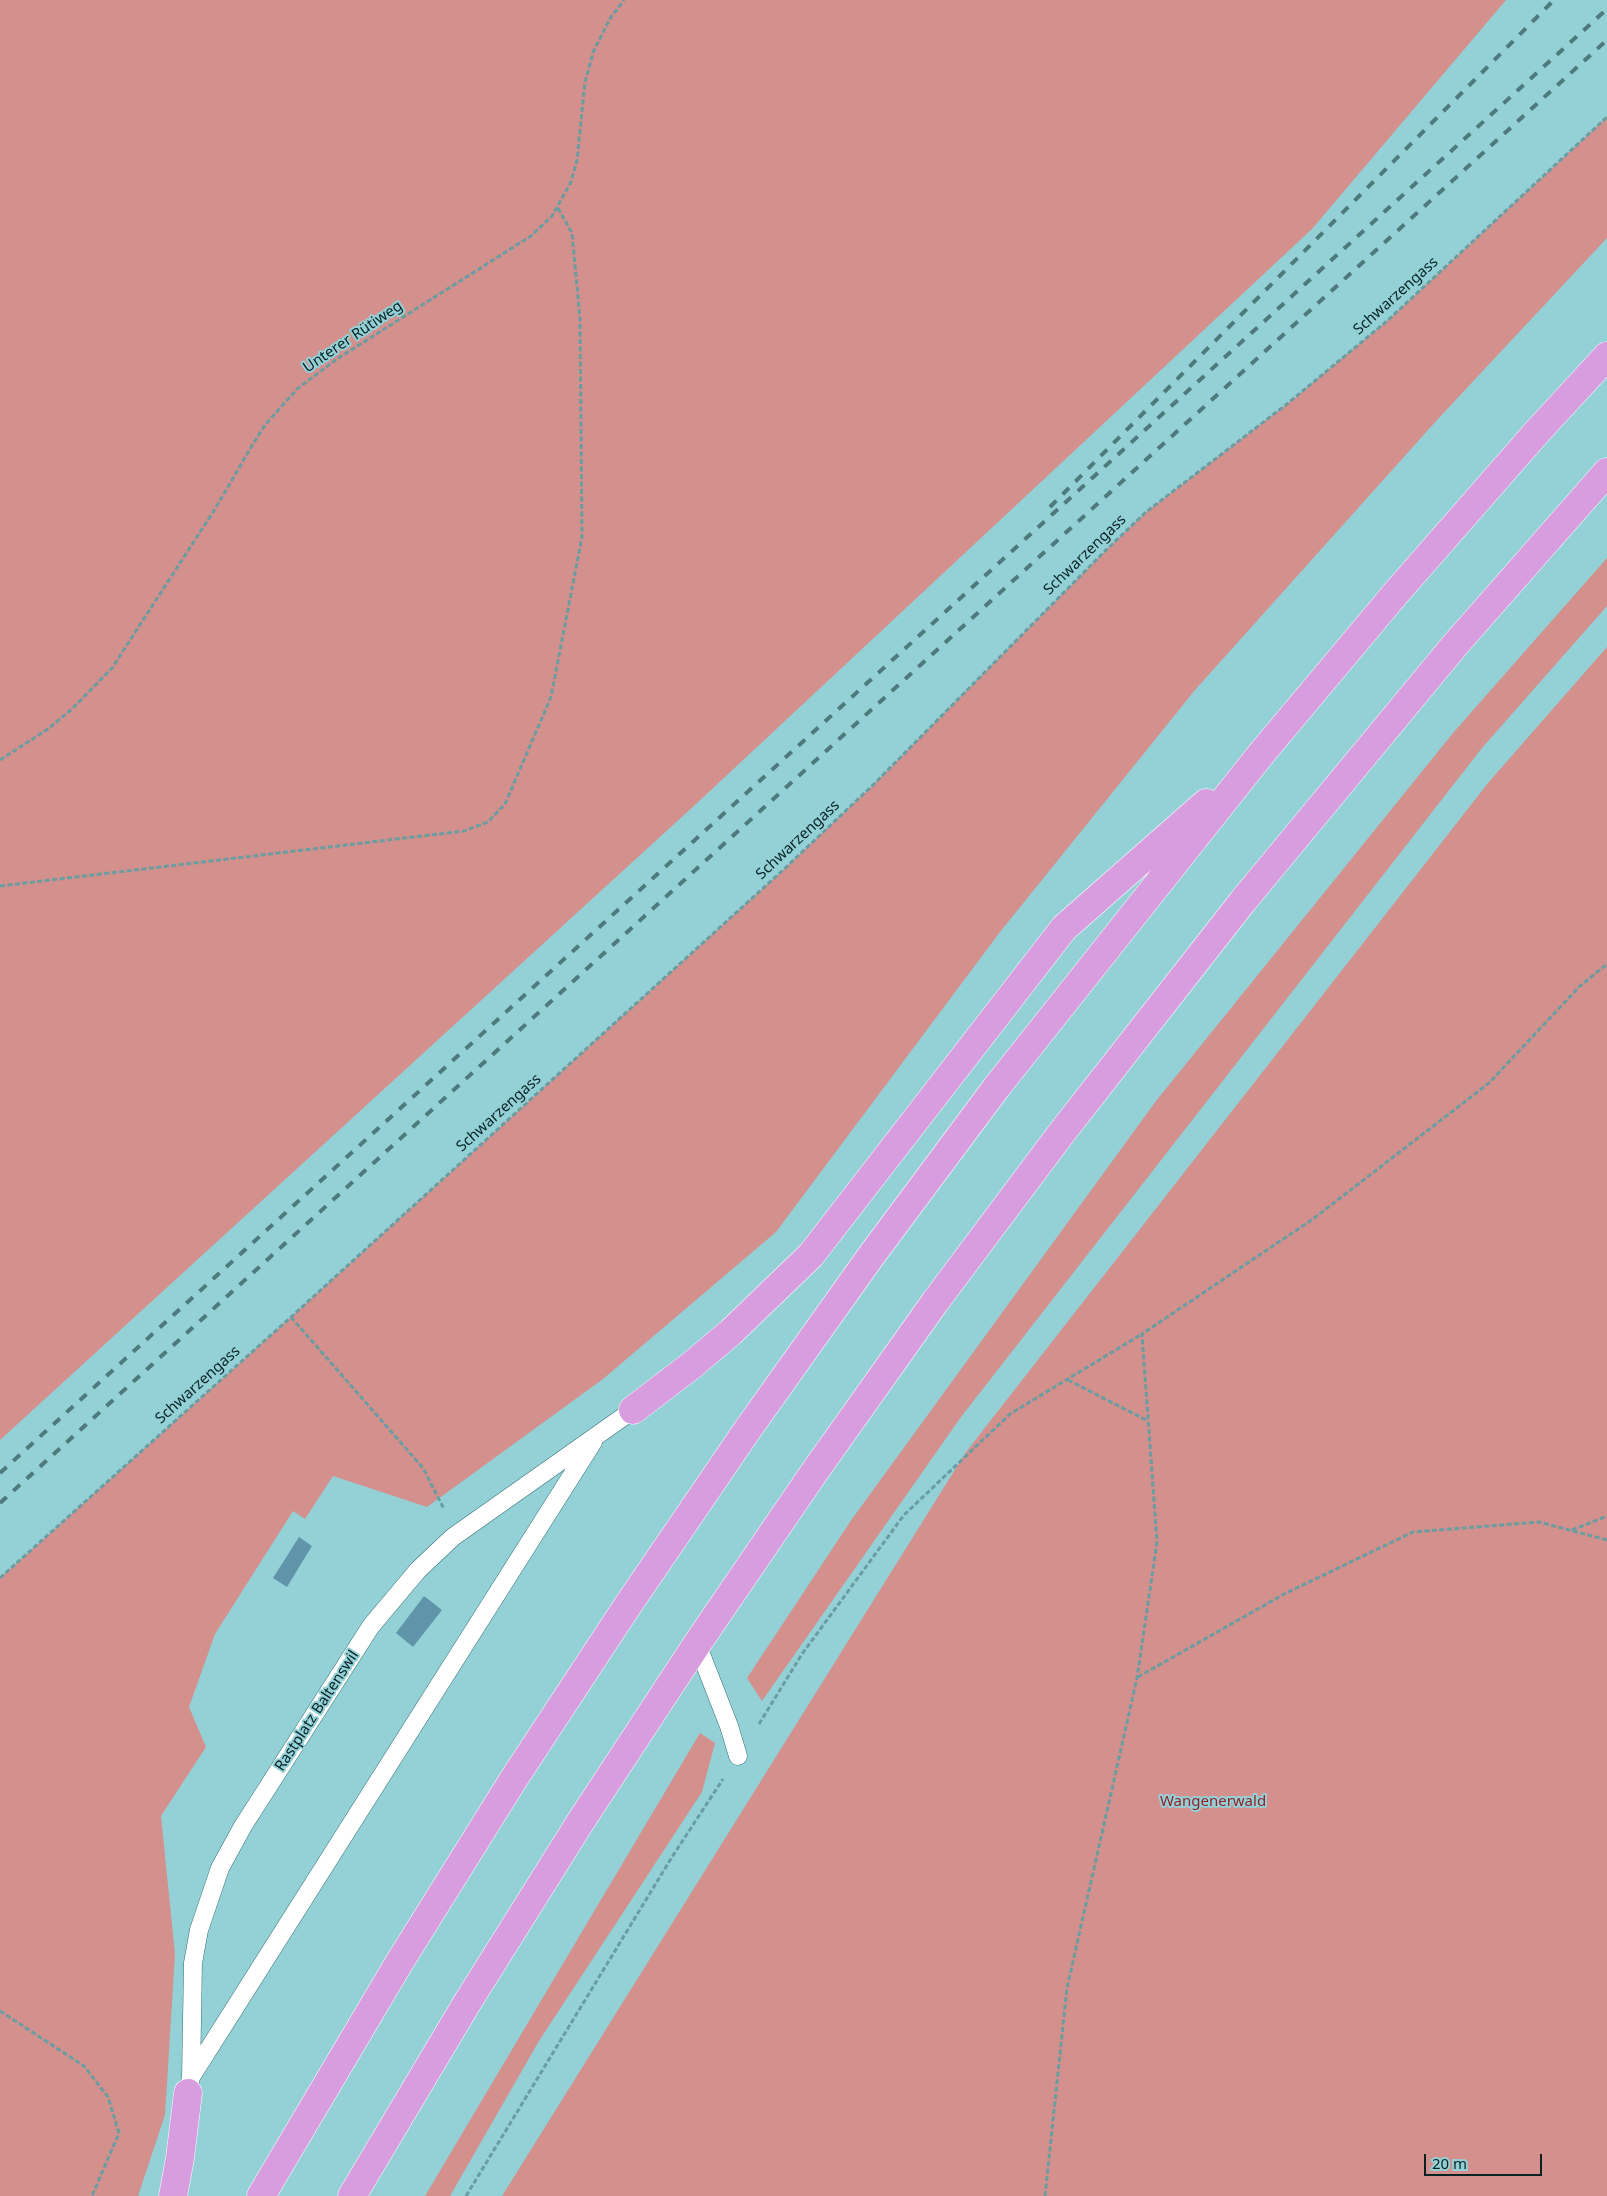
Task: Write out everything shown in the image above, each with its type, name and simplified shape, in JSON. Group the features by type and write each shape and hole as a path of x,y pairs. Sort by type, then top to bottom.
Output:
{"highway":[{"path":"261,2196 399,1962 510,1786 621,1616 748,1429 871,1256 996,1088 1261,754 1402,586 1537,432 1607,356"},
{"path":"352,2196 493,1962 581,1821 697,1644 813,1474 935,1302 1054,1143 1189,968 1449,652 1607,472"},
{"path":"633,1410 732,1332 811,1255 1064,928 1261,754"},
{"path":"173,2196 190,2085"}],"lane":[{"name":"Rastplatz Baltenswil","path":"190,2085 193,1963 199,1930 220,1868 243,1826 370,1626 418,1570 453,1537 633,1410"},
{"name":"Rastplatz Baltenswil","path":"190,2085 597,1436"},
{"path":"697,1644 729,1726 738,1756"}],"path":[{"name":"Unterer Rütiweg","path":"0,760 60,719 94,688 112,668 215,509 253,444 280,408 298,389 337,359 531,236 548,221 558,208 571,182 577,160 585,82 594,50 611,17 624,0"},
{"name":"Schwarzengass","path":"0,1578 291,1317 852,805 1146,512 1287,404 1387,321 1607,117"},
{"path":"0,886 464,831 488,822 505,804 551,697 582,537 580,319 572,233 558,208"},
{"path":"466,2196 672,1857 802,1654 904,1515 1010,1414 1142,1334 1313,1219 1489,1083 1580,986 1607,964"},
{"path":"291,1317 423,1468 443,1504"},
{"path":"1046,2196 1067,1988 1137,1678 1157,1542 1142,1334"},
{"path":"1067,1380 1148,1421"},
{"path":"1572,1530 1607,1516"},
{"path":"1137,1678 1284,1594 1413,1532 1539,1522 1607,1540"},
{"path":"0,2011 84,2066 108,2097 119,2133 92,2196"}],"green space":[{"path":"0,0 1506,0 1312,229 696,804 0,1440"},
{"path":"1607,117 1607,238 1437,420 1195,690 1000,932 776,1232 603,1379 427,1507 333,1476 305,1519 293,1511 215,1634 189,1707 206,1747 161,1816 175,1954 165,2115 138,2196 0,2196 0,1578 291,1317 782,871 873,785 1146,512 1287,404 1387,321"},
{"path":"1607,558 1607,606 1482,748 961,1417 762,1701 747,1678 852,1519 1156,1101 1453,733"},
{"name":"Wangenerwald","path":"1607,647 1607,2196 502,2196 966,1452 1488,783"},
{"path":"700,1733 715,1743 702,1792 539,2041 450,2196 425,2196"}],"building":[{"path":"299,1537 312,1546 287,1587 273,1578"},
{"path":"424,1596 442,1610 413,1647 396,1633"}],"railway":[{"path":"1050,507 1554,0"},
{"path":"0,1473 1607,9"},
{"path":"0,1503 1607,40"}]}
